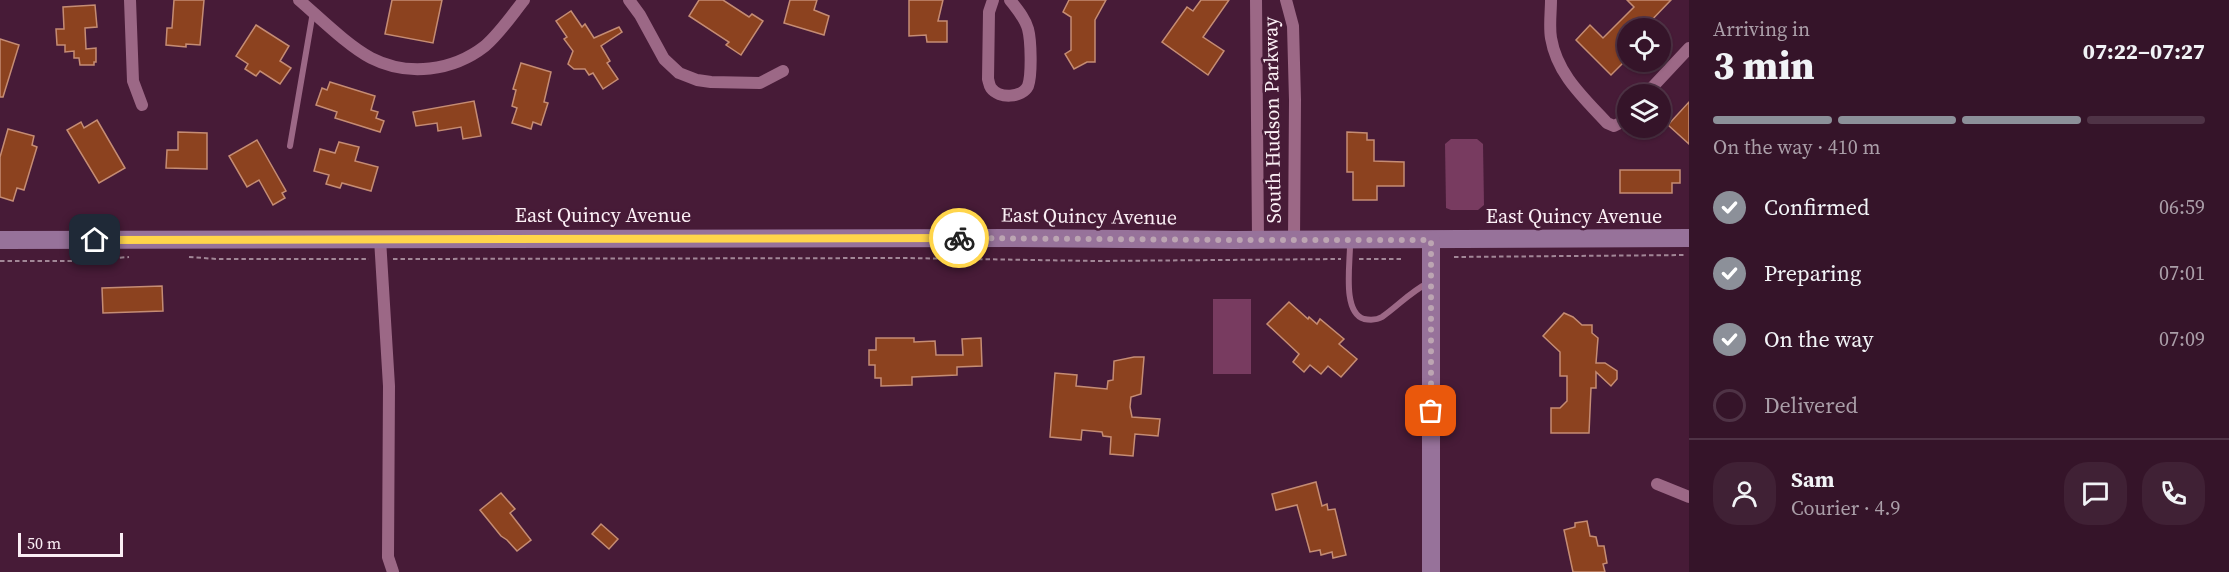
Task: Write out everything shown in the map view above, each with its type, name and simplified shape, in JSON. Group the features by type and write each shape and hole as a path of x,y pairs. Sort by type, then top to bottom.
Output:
{"street":[{"path":"130,0 133,81 142,105"},
{"path":"299,0 370,57 388,65 409,70 422,70 456,62 485,46 524,0"},
{"path":"629,0 640,15 663,59 679,73 697,80 711,82 760,83 783,71"},
{"path":"993,0 989,12 988,79 991,89 1008,96 1025,90 1029,84 1030,73 1028,29 1022,15 1010,0"},
{"name":"South Hudson Parkway","path":"1257,0 1258,240"},
{"name":"South Hudson Parkway","path":"1286,0 1293,26 1294,240"},
{"path":"1551,0 1551,36 1555,54 1564,74 1606,123 1614,126 1617,124"},
{"path":"1656,84 1689,48"},
{"name":"East Quincy Avenue","path":"0,240 1689,238"},
{"path":"380,239 389,386 388,557 393,572"},
{"path":"1431,240 1431,572"},
{"path":"1657,484 1689,497"}],"lane":[{"path":"290,146 313,12"},
{"path":"1350,240 1348,296 1351,307 1360,317 1368,320 1380,318 1413,291 1432,281"}],"path":[{"path":"1454,257 1689,255"},
{"path":"186,256 217,259 906,258 1097,261 1404,259"},
{"path":"0,261 78,261 132,257"}],"shaded area":[{"path":"1451,139 1477,139 1483,144 1484,205 1478,210 1446,208 1445,144"},
{"path":"1213,299 1251,299 1251,374 1213,374"}],"building":[{"path":"174,0 204,0 200,45 186,44 186,47 166,45 167,28 172,28"},
{"path":"392,0 442,0 433,43 385,34"},
{"path":"699,0 723,0 749,17 752,14 763,21 741,55 726,45 729,42 689,16"},
{"path":"790,0 817,0 814,10 829,16 824,35 784,23"},
{"path":"909,0 943,0 938,21 947,21 947,42 927,42 926,35 909,36"},
{"path":"1069,0 1106,0 1095,20 1095,62 1087,62 1074,69 1065,54 1071,50 1071,17 1063,12"},
{"path":"1201,0 1229,0 1203,37 1224,51 1208,75 1162,42 1187,7 1193,11"},
{"path":"1627,0 1671,0 1654,18 1623,18 1634,7"},
{"path":"95,5 97,27 85,28 86,49 96,48 96,62 94,65 80,65 79,58 74,58 74,51 65,52 65,45 57,45 56,29 64,29 63,7"},
{"path":"571,11 582,27 585,24 594,38 619,27 622,32 601,46 610,61 607,63 618,79 603,89 593,73 589,75 585,69 574,69 568,64 573,51 564,39 567,37 556,21"},
{"path":"1617,24 1617,69 1611,75 1576,40 1590,25 1603,38"},
{"path":"256,25 289,46 280,61 291,68 280,84 260,71 256,76 245,69 248,64 236,56"},
{"path":"0,39 19,45 3,97 0,97"},
{"path":"521,63 551,72 544,102 548,103 541,125 533,122 531,129 512,123 517,108 512,106 516,90 513,89"},
{"path":"330,82 375,96 371,110 378,112 376,118 384,121 380,132 335,118 337,112 316,105 322,88 327,90"},
{"path":"474,101 481,136 463,139 461,127 438,131 437,123 416,126 413,112"},
{"path":"1689,102 1689,144 1671,128 1671,122"},
{"path":"97,120 125,168 99,183 67,130 81,122 84,128"},
{"path":"8,129 34,136 32,145 37,147 24,190 17,188 13,201 0,197 0,157"},
{"path":"178,132 207,133 207,169 166,168 167,150 178,150"},
{"path":"1347,132 1367,133 1367,140 1374,140 1374,161 1404,162 1404,186 1377,186 1377,200 1353,200 1353,172 1347,172"},
{"path":"257,140 286,191 282,193 285,198 273,205 259,180 247,187 229,156"},
{"path":"339,142 359,147 355,161 378,167 371,191 342,183 340,188 326,184 329,175 314,171 320,149 335,153"},
{"path":"1620,170 1680,170 1680,183 1672,183 1672,193 1620,193"},
{"path":"162,286 163,311 103,313 102,288"},
{"path":"1289,302 1308,319 1309,317 1317,324 1320,319 1344,339 1339,344 1357,359 1341,377 1328,366 1321,374 1310,365 1304,372 1293,362 1299,354 1267,324"},
{"path":"1564,313 1582,325 1592,325 1592,333 1598,338 1596,363 1605,363 1617,371 1617,379 1611,386 1596,372 1596,388 1591,388 1589,433 1551,433 1551,408 1560,408 1567,401 1567,376 1560,376 1560,352 1543,336"},
{"path":"876,338 914,338 914,342 935,341 936,355 963,355 962,339 981,338 982,366 957,367 957,375 912,377 912,385 881,386 881,378 875,378 875,365 869,365 869,350 876,350"},
{"path":"1144,357 1141,394 1131,397 1132,417 1160,419 1158,436 1135,434 1133,456 1110,454 1111,437 1103,436 1102,432 1082,430 1081,440 1050,437 1055,373 1077,375 1076,386 1107,389 1108,381 1113,380 1114,361"},
{"path":"1316,482 1322,506 1327,504 1328,510 1335,509 1346,555 1333,558 1332,552 1321,555 1320,550 1310,552 1297,505 1276,510 1272,494"},
{"path":"501,493 515,509 510,513 531,540 517,551 501,536 480,510"},
{"path":"1587,521 1590,536 1596,537 1598,546 1604,546 1607,563 1603,564 1605,572 1573,572 1564,530 1575,527 1575,523"},
{"path":"601,524 618,539 609,549 592,534"}],"way so far":[{"path":"959,238 1431,240 1431,411"}],"route":[{"path":"95,240 959,238"}]}
